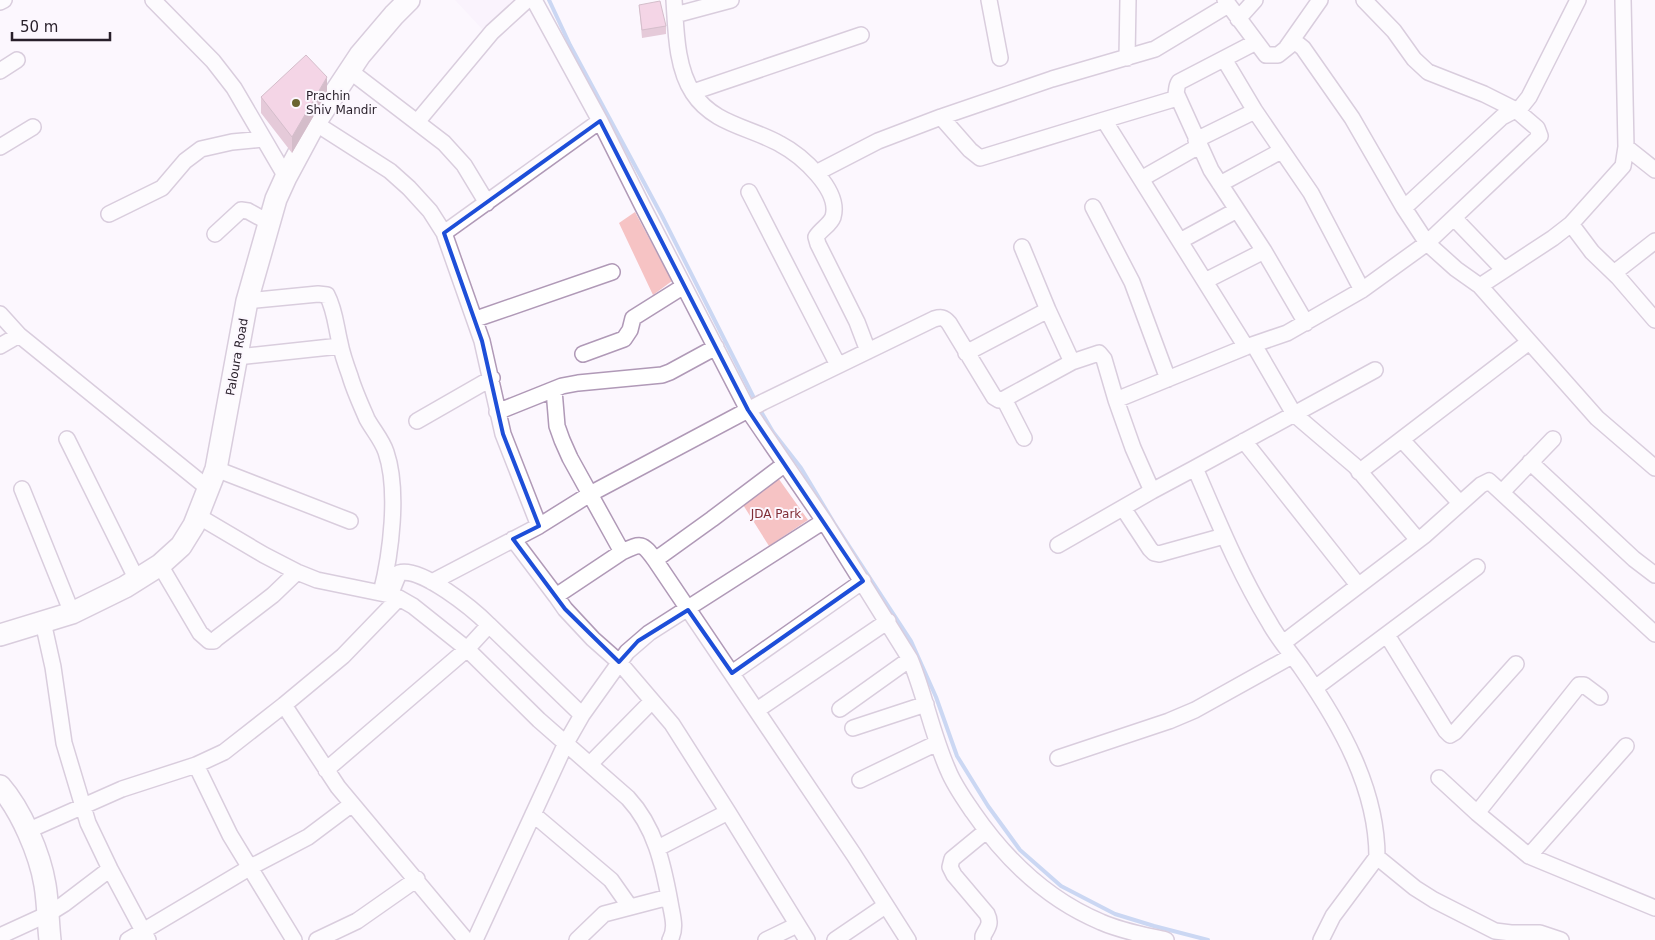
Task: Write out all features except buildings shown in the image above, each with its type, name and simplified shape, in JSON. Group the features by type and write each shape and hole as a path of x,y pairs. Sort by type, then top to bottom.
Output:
{"main road":[{"name":"Paloura Road","path":"0,635 72,613 125,587 160,565 181,546 194,525 213,479 247,301 268,222 286,177 315,123 350,71 371,42 409,0"},
{"path":"0,786 7,794 27,831 42,873 50,940"}],"street":[{"path":"0,2 4,0"},
{"path":"153,0 219,69 234,88 262,139 286,177"},
{"path":"418,122 492,32 526,0"},
{"path":"534,0 600,121 642,208 716,347 754,407 785,464 824,521 910,659 919,681 937,743 949,772 965,800 986,831 1014,864 1042,888 1067,905 1100,922 1122,930 1166,940"},
{"path":"731,0 675,7 685,74 693,92 704,106 718,117 782,145 824,182 832,198 834,206 833,215 830,222 816,237 857,322 868,350"},
{"path":"989,0 1000,58"},
{"path":"1127,58 1128,0"},
{"path":"1238,19 1255,0"},
{"path":"1287,47 1320,0"},
{"path":"1116,400 1287,333 1362,290 1427,243 1540,136 1537,128 1516,110 1484,94 1428,72 1414,59 1390,27 1364,0"},
{"path":"1404,208 1502,117 1521,107 1529,97 1578,0"},
{"path":"1480,286 1571,224 1623,166 1626,147 1622,0"},
{"path":"816,173 878,141 941,117 1052,78 1127,58 1162,46 1227,2 1266,55 1278,55 1293,43 1303,48 1352,118 1404,208 1427,243 1480,286 1597,418 1655,468"},
{"path":"693,92 861,35"},
{"path":"1256,42 1179,82 1177,85 1177,95 1210,170 1264,250 1306,323"},
{"path":"1224,59 1254,111 1311,193 1362,290"},
{"path":"0,71 17,60"},
{"path":"350,71 418,122 455,153 464,164 487,202"},
{"path":"941,117 970,150 980,158 1170,100 1177,95"},
{"path":"1141,179 1197,143 1254,111"},
{"path":"1104,120 1204,281 1250,346 1294,414 1355,466 1418,540"},
{"path":"444,234 600,121"},
{"path":"315,123 390,171 430,211 444,234 476,319 492,378 503,434 539,526"},
{"path":"0,147 33,127"},
{"path":"108,214 162,188 185,160 201,150 232,142 262,139"},
{"path":"1626,147 1655,170"},
{"path":"1220,184 1281,152"},
{"path":"749,192 838,365"},
{"path":"1093,206 1132,282 1168,379"},
{"path":"215,234 241,210 248,211 268,222"},
{"path":"1180,241 1238,210"},
{"path":"1454,218 1504,270"},
{"path":"1571,224 1592,252 1614,273 1655,320"},
{"path":"1614,273 1655,241"},
{"path":"1022,247 1072,362"},
{"path":"1204,281 1264,250"},
{"path":"476,319 612,272"},
{"path":"583,354 624,339 630,330 634,318 684,286"},
{"path":"247,301 318,294 327,295 331,303 340,346 350,379 367,418 386,450 391,474 390,540 386,572 390,595"},
{"path":"966,353 1048,310"},
{"path":"0,314 19,335 213,479 350,521"},
{"path":"432,582 539,526 590,494 754,407 868,350 940,317 945,318 949,323 994,397 999,400 1072,362 1094,353 1102,355 1133,448 1152,491"},
{"path":"0,346 19,335"},
{"path":"1360,472 1529,342"},
{"path":"237,357 340,346"},
{"path":"498,412 554,390 578,383 662,375 716,347"},
{"path":"1058,545 1152,491 1375,370"},
{"path":"417,421 492,378"},
{"path":"554,390 557,426 562,440 622,552"},
{"path":"1004,399 1024,438"},
{"path":"1502,492 1553,439"},
{"path":"67,440 137,580"},
{"path":"1402,440 1460,503"},
{"path":"1244,441 1358,585"},
{"path":"1530,462 1634,559 1655,575"},
{"path":"655,560 785,464"},
{"path":"1195,468 1224,536 1251,590 1270,624 1335,720 1364,782 1374,821 1376,856 1333,916 1320,940"},
{"path":"1283,643 1418,540 1485,482 1489,481 1655,634"},
{"path":"22,489 72,613"},
{"path":"1123,508 1154,553 1159,554 1224,536"},
{"path":"198,516 297,572 317,580 390,595 426,615 467,649 539,720 640,810 658,848 664,871 674,923 674,934 670,940"},
{"path":"475,940 566,743 582,715 619,662 638,641 824,521"},
{"path":"513,539 564,609 619,662 688,748 807,940"},
{"path":"556,596 622,552 638,545 644,546 757,710 854,855 908,940"},
{"path":"160,565 200,633 209,641 218,638 273,595 297,572"},
{"path":"1315,688 1477,567"},
{"path":"27,831 122,789 196,765 224,752 354,646 390,595 399,573 404,572 432,582 465,603 582,715"},
{"path":"732,673 862,581"},
{"path":"757,710 888,621"},
{"path":"43,622 53,667 64,743 93,835 145,935"},
{"path":"326,770 467,649 489,625"},
{"path":"1387,635 1450,735 1455,732 1516,664"},
{"path":"1058,758 1195,710 1292,656"},
{"path":"840,709 910,659"},
{"path":"1477,813 1579,685 1584,685 1600,697"},
{"path":"590,764 652,701"},
{"path":"853,728 926,704"},
{"path":"284,705 326,770 352,804 417,879 466,940"},
{"path":"860,780 937,743"},
{"path":"1529,856 1626,746"},
{"path":"196,765 230,835 294,940"},
{"path":"1439,778 1477,813 1529,856 1655,908"},
{"path":"128,940 145,935 249,868 316,832 352,804"},
{"path":"658,848 728,812"},
{"path":"533,814 611,880 630,907"},
{"path":"983,940 982,936 989,926 990,920 954,874 950,867 950,862 986,831"},
{"path":"1376,856 1415,888 1434,900 1495,931 1540,933 1561,940"},
{"path":"0,936 48,914 110,870"},
{"path":"317,940 357,921 417,879"},
{"path":"577,940 604,914 669,897"},
{"path":"835,940 885,906"},
{"path":"766,940 797,925"}],"highlighted area":[{"path":"600,121 748,410 863,581 732,673 688,610 638,641 619,662 565,609 513,539 539,526 503,434 482,341 444,233"}],"shaded area":[{"path":"455,0 522,0 483,30"}],"green space":[{"path":"635,212 672,281 653,295 619,223"},
{"name":"JDA Park","path":"776,475 808,520 769,546 740,500"}],"waterway":[{"path":"549,0 570,45 662,216 756,402"},
{"path":"759,408 773,432 801,468 834,523 911,641 936,697 957,756 988,806 1020,850 1061,886 1115,914 1208,940"}],"place":[{"name":"Prachin Shiv Mandir","path":"296,103"}]}
